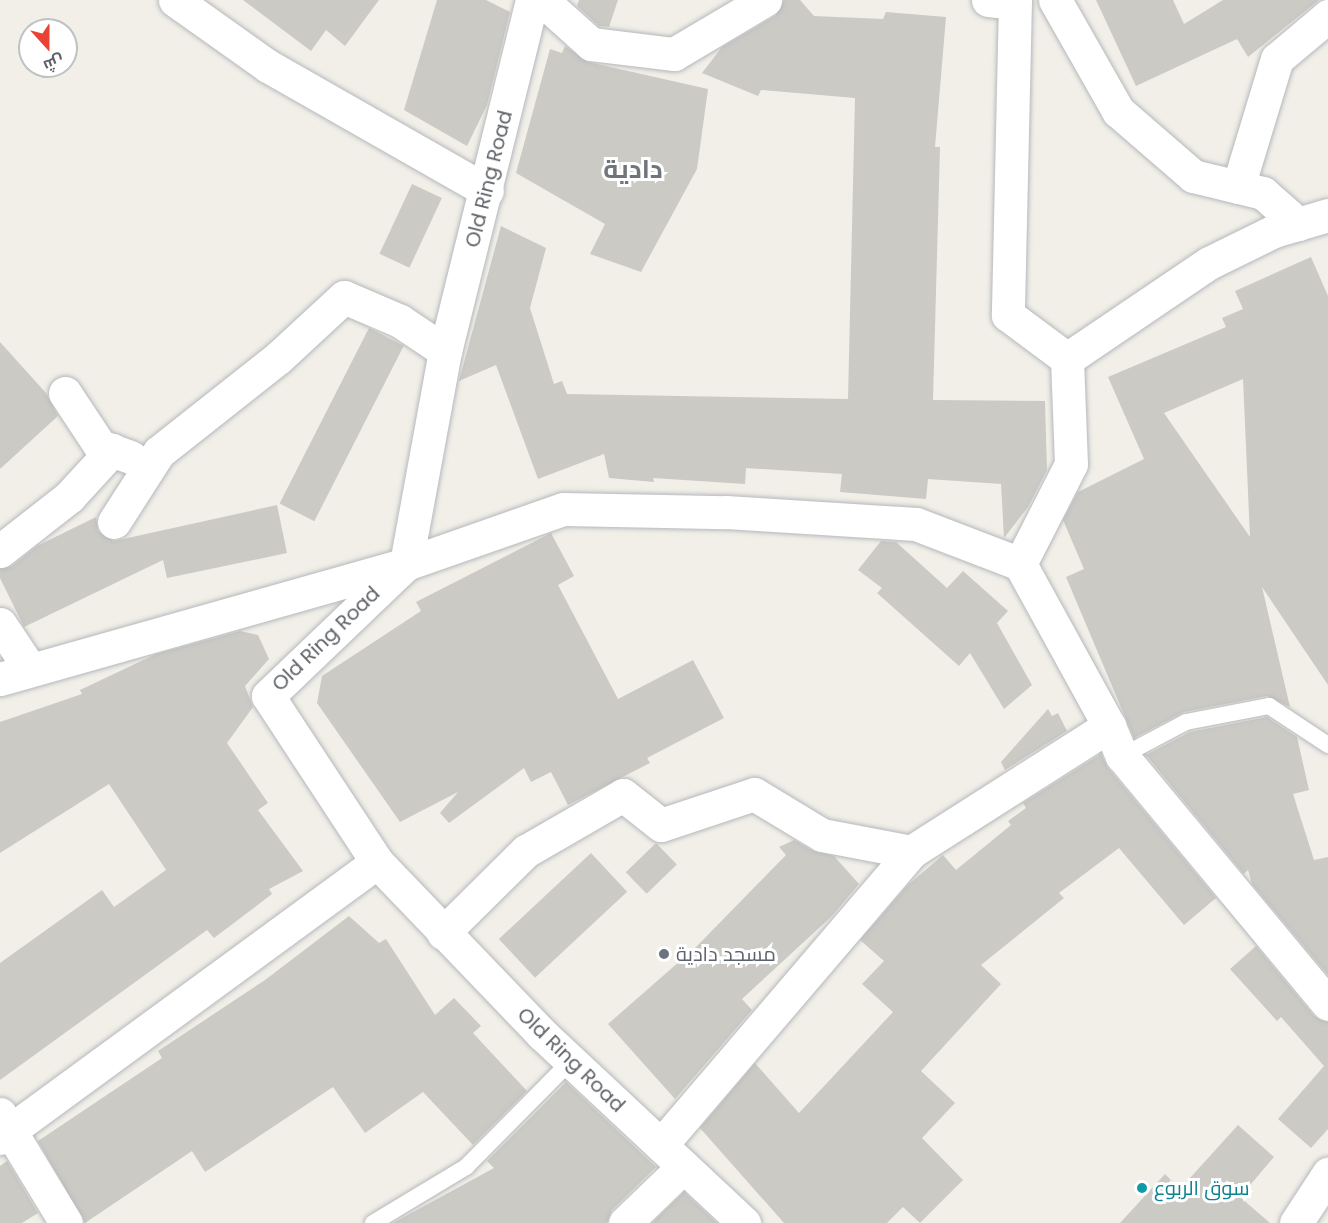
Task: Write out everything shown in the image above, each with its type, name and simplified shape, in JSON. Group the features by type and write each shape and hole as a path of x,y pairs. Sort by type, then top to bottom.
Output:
{"street":[{"path":"175,0 268,66 487,191"},
{"name":"Old Ring Road","path":"532,0 487,191 445,351 406,564 268,696 377,862 443,933 571,1061 744,1223"},
{"path":"542,0 591,44 674,54 765,0"},
{"path":"1055,0 1118,111 1193,176 1263,193 1313,219"},
{"path":"1006,1 1008,315 1067,359"},
{"path":"1238,187 1277,59 1328,16"},
{"path":"1067,359 1209,263 1274,231 1313,219"},
{"path":"114,522 159,452 278,358 344,297 400,321 445,351"},
{"path":"1020,564 1071,464 1067,359"},
{"path":"65,393 100,446 153,462"},
{"path":"0,551 69,497 112,450"},
{"path":"0,624 15,674 406,564 563,509 726,512 916,524 1020,564 1109,726 1122,756 1328,1004"},
{"path":"625,1223 672,1156 911,852 1109,726"},
{"path":"443,933 526,851 623,795 661,825 754,794 822,835 911,852"},
{"path":"66,1223 4,1127 377,862"},
{"path":"1296,1223 1328,1174"}],"lane":[{"path":"1122,756 1186,722 1269,706 1328,745"},
{"path":"373,1223 466,1167 571,1061"}],"building":[{"path":"243,0 379,0 345,46 326,30 311,51"},
{"path":"437,0 486,0 510,12 487,105 467,146 404,110"},
{"path":"579,0 618,0 609,27 599,26 577,6"},
{"path":"784,0 800,0 814,16 883,19 886,12 946,17 935,147 940,147 933,400 1045,401 1047,470 1028,507 1004,538 1001,484 928,479 926,499 840,492 842,474 746,468 745,484 653,478 654,482 609,478 604,454 538,479 496,365 459,381 501,226 546,248 530,308 554,384 562,381 567,394 848,399 855,98 761,90 758,96 702,73 722,47 775,16"},
{"path":"1096,0 1173,0 1184,24 1223,0 1319,0 1248,57 1237,39 1136,86"},
{"path":"565,46 588,62 708,89 697,169 641,272 590,254 605,224 516,173 550,49 562,53"},
{"path":"412,184 442,198 409,268 379,254"},
{"path":"1311,257 1328,296 1328,685 1262,587 1290,707 1267,696 1184,712 1134,738 1066,577 1084,569 1063,520 1078,492 1144,459 1108,377 1226,327 1222,318 1243,309 1235,291","holes":["1243,379 1250,537 1164,413"]},
{"path":"369,328 404,346 314,521 280,504"},
{"path":"0,342 46,393 58,416 0,469"},
{"path":"277,505 287,553 167,578 163,560 24,627 0,578 0,569 12,566 37,546 96,517 98,531 114,541"},
{"path":"551,533 574,576 558,585 618,699 693,660 724,718 647,758 650,763 568,805 551,772 531,782 524,768 449,823 440,813 458,792 400,822 317,703 322,676 421,611 416,602"},
{"path":"881,541 896,542 947,588 963,571 1008,611 997,623 1032,685 1004,709 970,653 959,666 877,593 882,588 858,570"},
{"path":"240,631 258,635 269,659 245,686 253,707 227,743 268,803 258,810 303,871 269,889 272,894 214,938 207,930 0,1080 0,963 102,890 114,907 166,870 109,784 0,853 0,722 82,694 80,690 156,654"},
{"path":"1048,709 1052,716 1058,713 1067,731 1005,770 1001,762"},
{"path":"1267,717 1297,737 1309,790 1293,794 1314,860 1328,857 1328,975 1252,884 1248,870 1244,874 1146,755 1190,732"},
{"path":"1101,754 1108,768 1216,898 1184,925 1119,848 1059,893 1064,898 981,965 1001,984 921,1071 955,1103 922,1138 963,1180 920,1223 903,1207 887,1223 784,1223 700,1128 755,1063 799,1113 893,1012 862,984 884,961 860,940 908,885 943,855 956,870 1011,825 1008,821 1026,808 1023,803"},
{"path":"794,840 813,851 834,856 859,884 832,916 742,999 752,1010 675,1099 608,1024 696,947 786,855 779,847"},
{"path":"656,843 677,865 647,894 626,872"},
{"path":"591,853 627,892 535,978 499,939"},
{"path":"349,916 379,943 386,939 435,1015 454,998 481,1026 473,1033 527,1091 473,1145 423,1092 365,1133 333,1087 205,1172 192,1151 85,1223 38,1141 162,1058 158,1051 265,980"},
{"path":"1256,946 1314,1016 1328,1022 1328,1129 1311,1148 1278,1119 1324,1066 1281,1017 1277,1021 1230,969"},
{"path":"566,1082 656,1167 612,1210 607,1223 393,1223 494,1168 487,1161"},
{"path":"1238,1125 1274,1157 1240,1197 1270,1223 1120,1223 1165,1174 1180,1189"},
{"path":"7,1161 38,1213 22,1223 0,1223 0,1166"},
{"path":"684,1192 717,1223 652,1223"}],"place":[{"name":"مسجد دادية","path":"664,954"},
{"name":"سوق الربوع","path":"1142,1188"}],"district":[{"name":"دادية","path":"633,170"}]}
